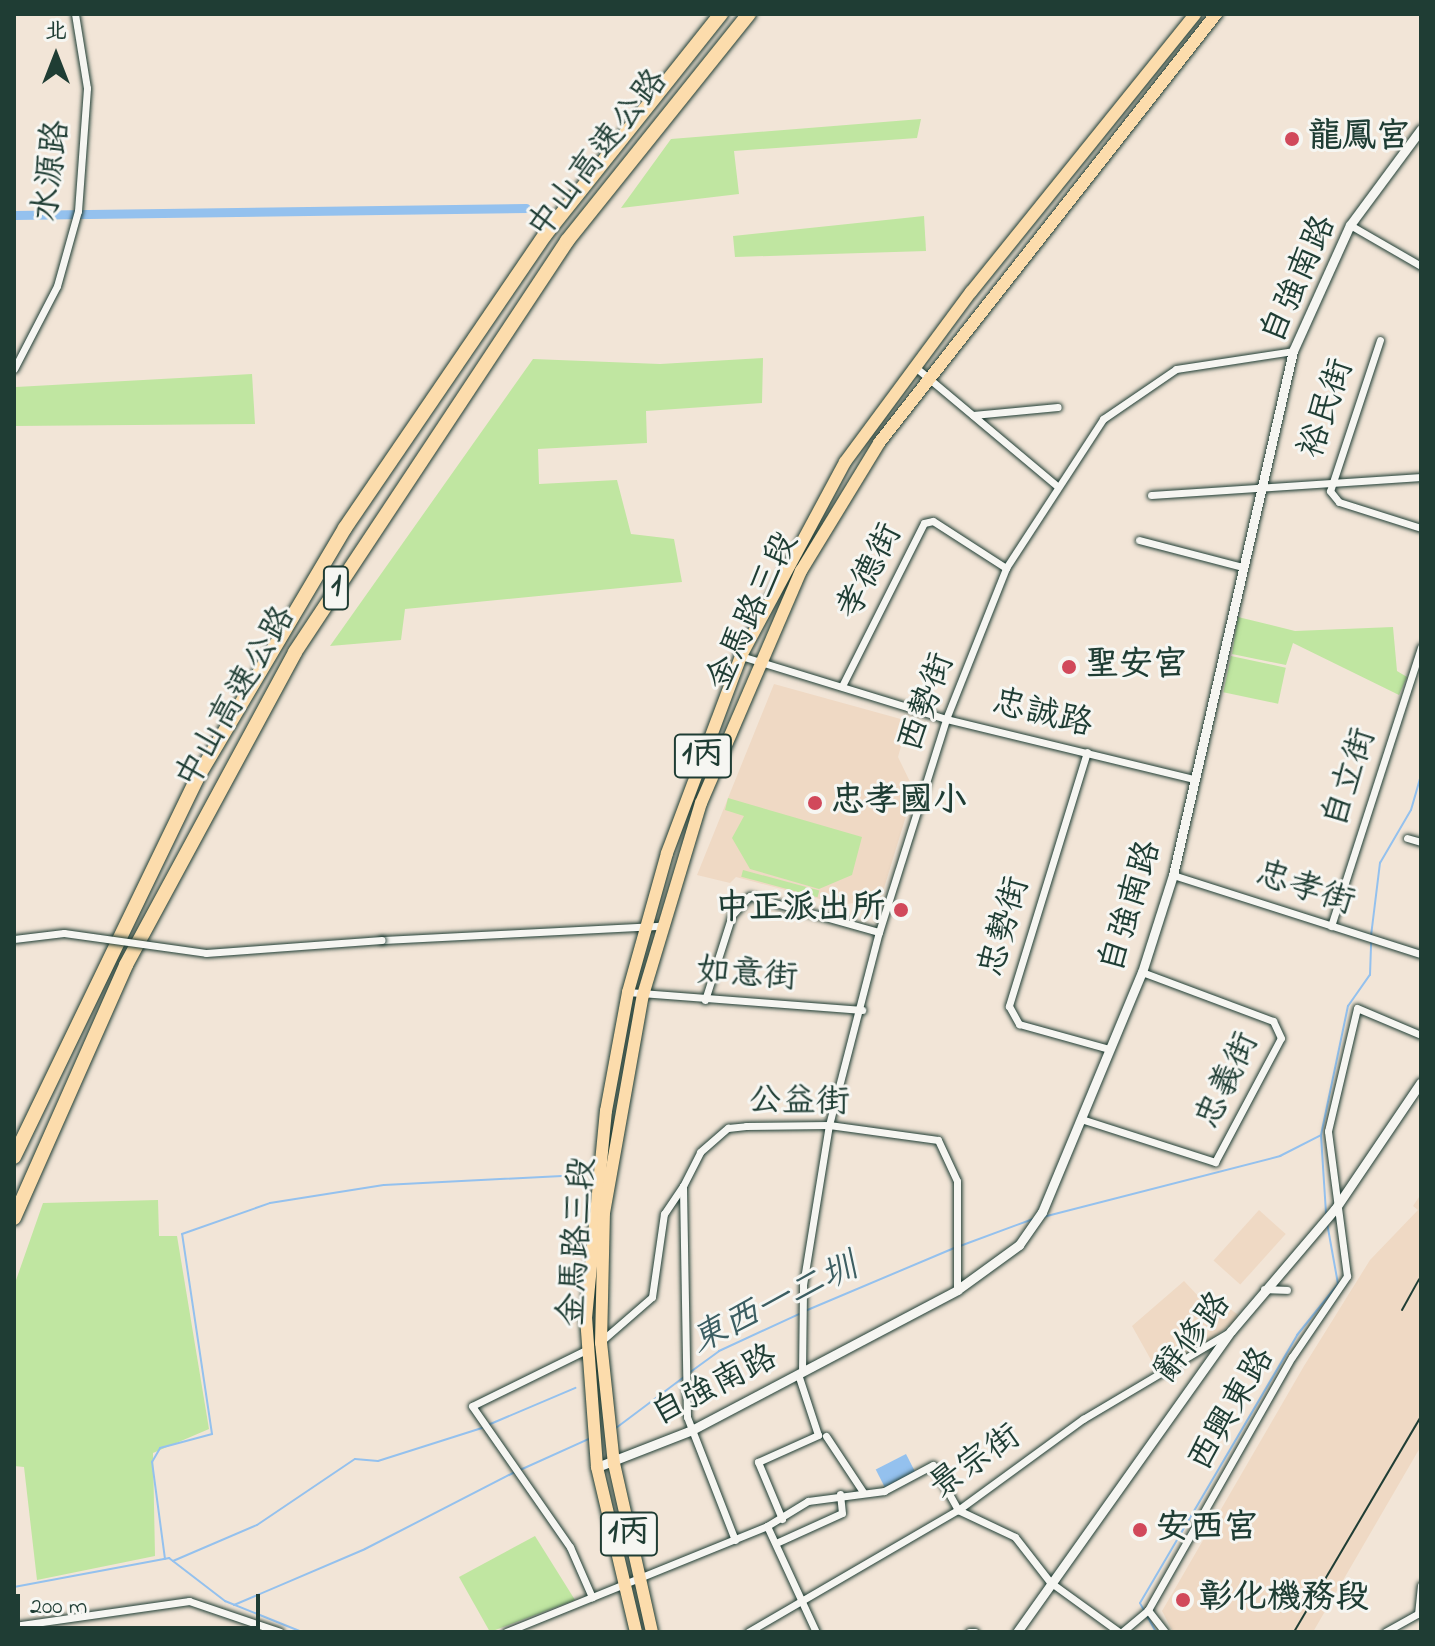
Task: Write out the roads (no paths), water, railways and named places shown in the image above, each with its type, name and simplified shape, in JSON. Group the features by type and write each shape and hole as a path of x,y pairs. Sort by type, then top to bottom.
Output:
{"highway":[{"name":"中山高速公路","path":"14,1157 196,780 345,528 545,235 721,14"},
{"name":"中山高速公路","path":"14,1218 126,965 295,652 567,241 749,14"}],"main road":[{"name":"金馬路三段","path":"636,1632 597,1467 586,1350 608,1140 628,992 645,924 741,656 845,462 914,365 1195,14"},
{"name":"金馬路三段","path":"652,1632 614,1464 601,1343 608,1140 663,926 756,662 831,518 930,379 1216,14"}],"street":[{"name":"水源路","path":"14,369 57,286 78,211 87,88 75,14"},
{"name":"自強南路","path":"597,1467 614,1464 692,1430 957,1290 1019,1245 1042,1212 1142,972 1173,875 1293,351 1350,225 1421,129"},
{"path":"1350,225 1421,266"},
{"name":"裕民街","path":"1380,340 1330,478 1339,502 1421,528"},
{"name":"西勢街","path":"863,1492 822,1436 800,1373 803,1285 829,1125 862,1010 879,932 946,719 1006,568 1056,485 1103,419 1176,369 1293,351"},
{"path":"914,365 1056,485"},
{"path":"973,415 1058,407"},
{"path":"1151,495 1330,478 1421,477"},
{"name":"孝德街","path":"842,686 924,523 933,521 1006,568"},
{"path":"1139,540 1243,567"},
{"name":"自立街","path":"1331,926 1421,647"},
{"name":"忠誠路","path":"741,656 946,719 1194,779"},
{"name":"忠勢街","path":"1087,752 1009,1006 1019,1024 1109,1049"},
{"path":"1407,838 1421,842"},
{"name":"忠孝街","path":"1173,875 1421,954"},
{"path":"705,1000 732,915 750,896 879,932"},
{"path":"14,939 64,933 206,953 645,924 663,926"},
{"name":"忠義街","path":"1081,1119 1215,1162 1281,1038 1273,1021 1142,972"},
{"name":"如意街","path":"628,992 862,1010"},
{"name":"西興東路","path":"1148,1610 1292,1357 1340,1296 1348,1263 1329,1214 1328,1131 1357,1008 1421,1035"},
{"name":"辭修路","path":"1017,1632 1231,1331 1329,1214 1421,1082"},
{"name":"公益街","path":"735,1540 692,1430 683,1186 700,1152 728,1128 829,1125 938,1140 946,1149 957,1181 957,1290"},
{"path":"592,1597 570,1547 518,1466 477,1423 472,1406 601,1343 652,1297 664,1214 683,1186"},
{"path":"1264,1289 1287,1290"},
{"name":"景宗街","path":"748,1632 958,1510 1083,1419 1231,1331"},
{"path":"782,1519 758,1462 822,1436"},
{"path":"506,1632 735,1540 782,1519 808,1501 840,1494 884,1491 933,1465 958,1510 1015,1537 1050,1582 1120,1632 1148,1610 1165,1632"},
{"path":"776,1543 842,1513 840,1494"},
{"path":"767,1526 797,1603 816,1632"},
{"path":"1385,1632 1419,1613 1421,1585"},
{"path":"14,1626 175,1601 280,1632"}],"water":[{"path":"906,1454 915,1472 885,1487 876,1469"}],"waterway":[{"path":"14,215 526,208"},
{"path":"1371,936 1380,863 1411,810 1421,776"},
{"path":"1326,1213 1321,1135 1348,1006 1370,975 1371,942"},
{"name":"東西一二圳","path":"1043,1217 1280,1156 1321,1135"},
{"path":"165,1559 152,1462 160,1448 212,1434 182,1234 270,1203 384,1185 582,1175"},
{"name":"東西一二圳","path":"960,1246 1033,1219"},
{"path":"1156,1632 1140,1603 1297,1335 1338,1284 1327,1223"},
{"name":"東西一二圳","path":"805,1311 954,1248"},
{"name":"東西一二圳","path":"689,1373 719,1351 799,1314"},
{"name":"東西一二圳","path":"616,1428 684,1377"},
{"path":"488,1425 575,1388"},
{"path":"173,1561 257,1525 355,1459 378,1461 482,1428"},
{"name":"東西一二圳","path":"520,1470 591,1438"},
{"name":"東西一二圳","path":"234,1605 365,1549 515,1472"},
{"path":"14,1587 169,1558 225,1601 302,1632"}],"railway":[{"path":"1402,1310 1419,1279"},
{"path":"1294,1632 1421,1416"}],"place":[{"name":"龍鳳宮","path":"1292,139"},
{"name":"聖安宮","path":"1069,667"},
{"name":"忠孝國小","path":"815,803"},
{"name":"中正派出所","path":"901,910"},
{"name":"安西宮","path":"1140,1530"},
{"name":"彰化機務段","path":"1183,1600"}]}
